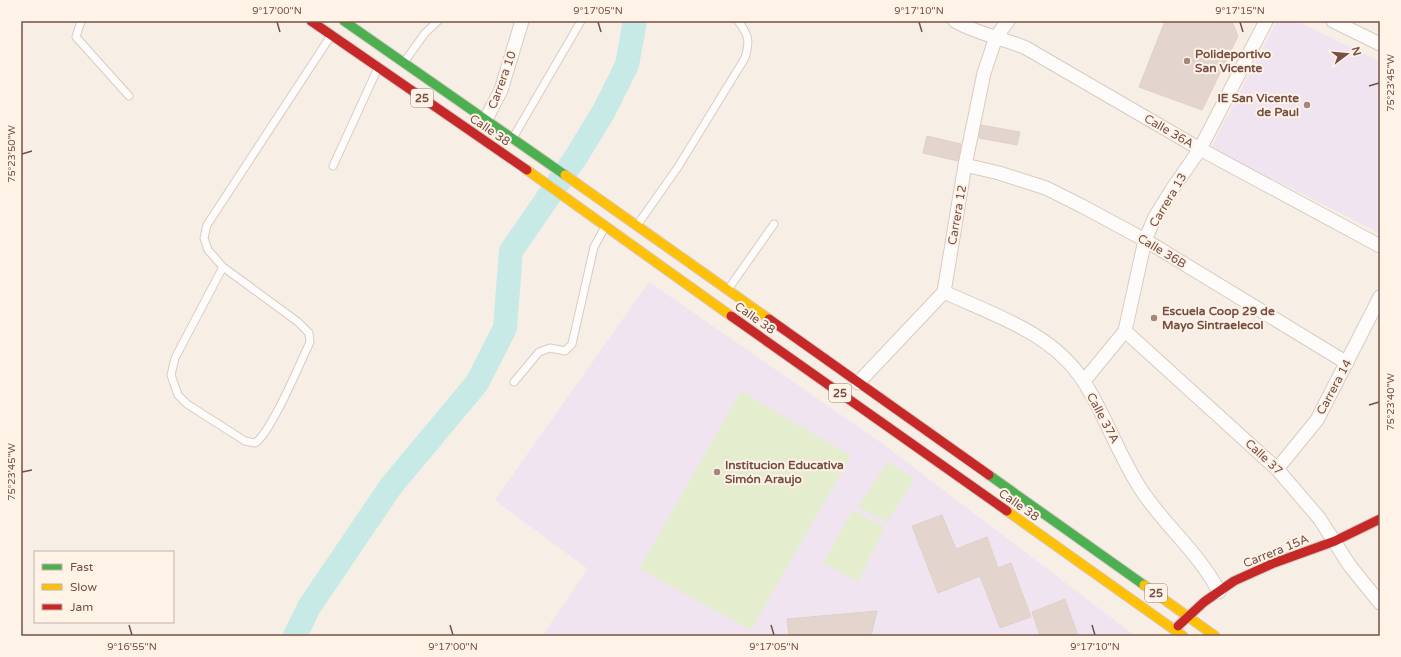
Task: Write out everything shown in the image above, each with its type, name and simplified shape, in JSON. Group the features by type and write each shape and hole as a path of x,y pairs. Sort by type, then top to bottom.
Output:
{"main road":[{"name":"Calle 38","path":"311,21 476,136 508,145 544,160 637,226 722,297 1175,634"},
{"name":"Calle 38","path":"344,21 487,120 534,174 606,225 858,383 1124,570 1214,636"},
{"name":"Carrera 15A","path":"1175,634 1188,617 1234,581 1253,572 1335,541 1380,519"}],"street":[{"name":"Carrera 10","path":"476,136 487,120 501,90 522,21"},
{"name":"Calle 36A","path":"955,21 964,26 1026,48 1200,149 1380,246"},
{"name":"Carrera 12","path":"944,292 965,165 984,73 996,37 1008,21"},
{"name":"Carrera 13","path":"1084,381 1125,331 1145,240 1155,217 1200,149 1266,21"},
{"path":"1333,21 1380,44"},
{"name":"Calle 36B","path":"965,165 999,173 1046,188 1145,240 1347,363"},
{"path":"858,383 944,292"},
{"name":"Calle 37A","path":"944,292 1028,330 1052,346 1084,381 1141,490 1171,530 1199,559 1211,575 1219,592"},
{"name":"Carrera 14","path":"1277,469 1316,420 1377,312 1380,297"},
{"name":"Calle 37","path":"1125,331 1277,469 1302,496 1335,541 1350,566 1380,603"}],"lane":[{"path":"80,21 76,37 129,96"},
{"path":"404,62 425,33 438,21"},
{"path":"508,145 581,21"},
{"path":"637,226 678,167 745,58 749,44 745,31 738,21"},
{"path":"223,267 175,358 170,375 178,395 187,404 245,441 256,444 262,439 310,342 309,333 298,322 223,267 208,250 204,238 207,225 331,35"},
{"path":"333,166 378,68"},
{"path":"722,297 774,224"},
{"path":"514,382 539,352 550,348 565,351 572,344 594,247 606,225"}],"shaded area":[{"name":"IE San Vicente de Paul","path":"1277,21 1297,21 1380,62 1380,233 1211,148"},
{"name":"Institucion Educativa Simón Araujo","path":"649,282 883,444 1134,635 542,636 588,569 495,500"}],"green space":[{"path":"741,391 851,456 751,630 639,569"},
{"path":"888,461 915,479 887,522 858,507"},
{"path":"853,510 885,527 858,582 823,563"}],"building":[{"name":"Polideportivo San Vicente","path":"1165,21 1232,21 1238,36 1202,110 1139,87"},
{"path":"981,125 1020,132 1017,145 979,138"},
{"path":"927,136 961,144 958,161 923,153"},
{"path":"942,515 956,549 987,537 998,568 1011,563 1031,617 1000,628 980,576 938,593 912,526"},
{"path":"1065,599 1078,636 1040,636 1032,612"},
{"path":"877,611 871,636 789,636 787,619"}],"waterway":[{"path":"295,636 309,607 391,486 477,383 505,328 511,251 576,157 604,111 627,65 635,21"}],"traffic: fast":[{"path":"344,21 565,175"},
{"path":"989,475 1144,585"}],"traffic: slow":[{"path":"527,170 731,316"},
{"path":"565,175 769,319"},
{"path":"1007,511 1183,636"},
{"path":"1144,585 1215,636"}],"traffic: jam":[{"path":"311,21 527,170"},
{"path":"731,316 1007,511"},
{"path":"769,319 989,475"},
{"path":"1178,626 1204,602 1234,581 1274,563 1335,541 1380,519"}],"place":[{"name":"Polideportivo San Vicente","path":"1187,61"},
{"name":"IE San Vicente de Paul","path":"1307,105"},
{"name":"Escuela Coop 29 de Mayo Sintraelecol","path":"1154,318"},
{"name":"Institucion Educativa Simón Araujo","path":"717,472"}]}
